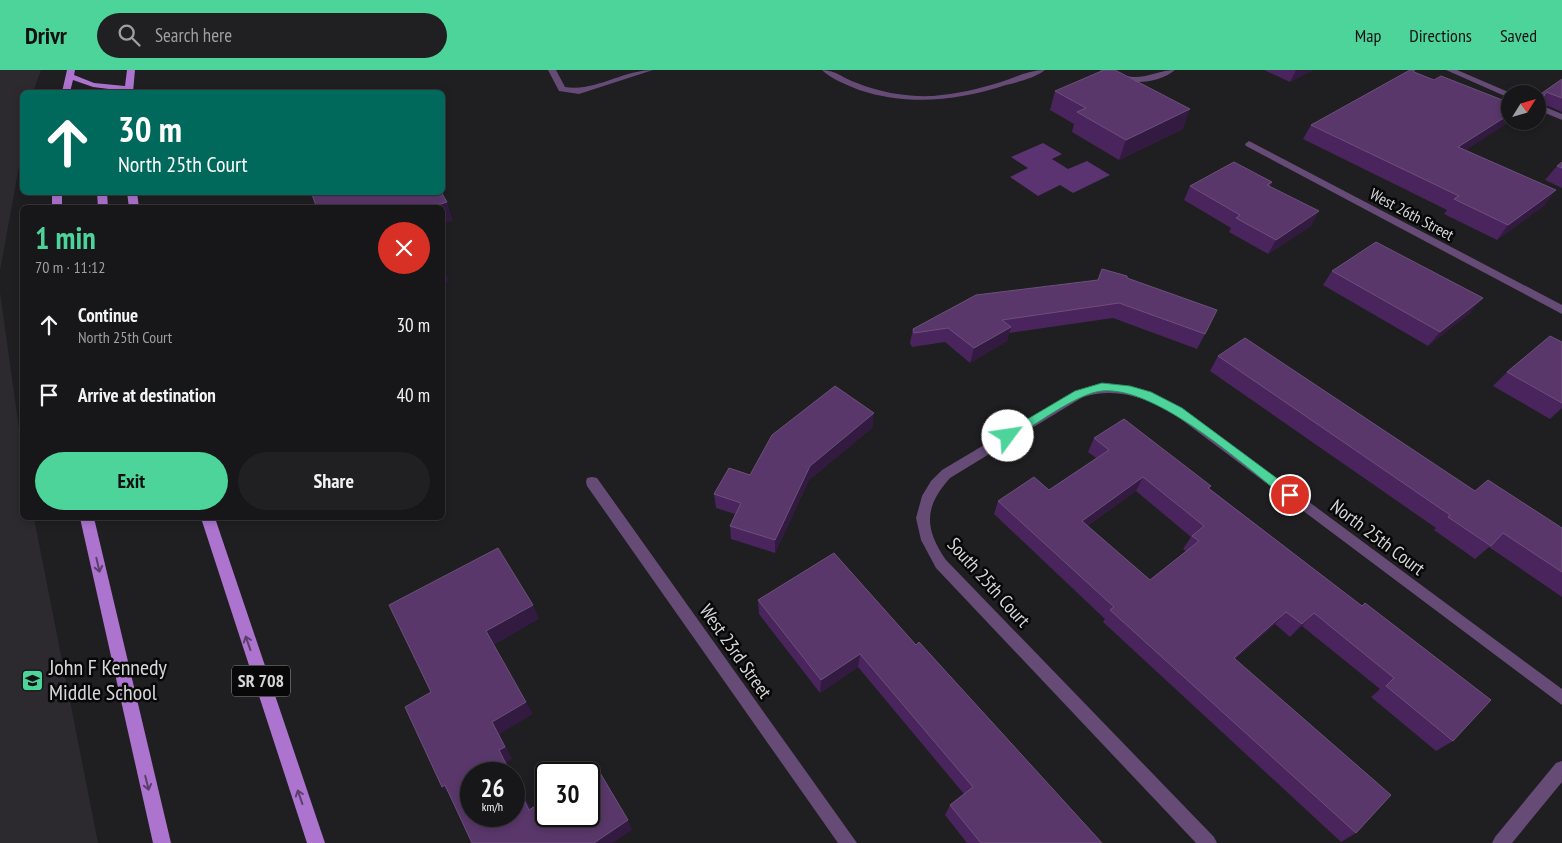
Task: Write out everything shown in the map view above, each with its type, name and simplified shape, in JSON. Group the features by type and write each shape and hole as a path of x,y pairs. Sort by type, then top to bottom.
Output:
{"main road":[{"path":"129,90 132,70"},
{"path":"66,90 70,73 93,85 123,90"},
{"path":"87,520 162,843"},
{"name":"SR 708","path":"209,520 316,843"}],"street":[{"path":"552,70 562,89 579,92 649,70"},
{"path":"826,70 842,80 874,93 905,98 942,98 1003,86 1041,70"},
{"path":"1104,70 1118,77 1135,81 1149,79 1171,70"},
{"path":"1450,70 1501,91"},
{"path":"1546,110 1562,117"},
{"name":"West 26th Street","path":"1249,144 1562,310"},
{"name":"South 25th Court","path":"1115,387 1102,387 1079,394 946,474 934,486 926,498 922,513 924,531 930,550 940,564 1208,843"},
{"name":"North 25th Court","path":"1115,387 1148,395 1178,411 1562,698"},
{"name":"West 23rd Street","path":"592,482 848,843"},
{"path":"1501,843 1562,769"}],"shaded area":[{"path":"0,70 41,70 34,90 20,90 20,161 0,271"},
{"path":"1043,143 1062,154 1052,159 1068,169 1087,161 1110,175 1073,193 1060,185 1038,196 1010,177 1028,168 1011,157"},
{"name":"John F Kennedy Middle School","path":"0,292 20,436 20,520 34,520 98,843 0,843"}],"building":[{"path":"1104,70 1115,70 1190,109 1126,140 1077,112 1086,108 1055,91"},
{"path":"1410,70 1414,70 1414,72 1434,80 1441,76 1501,99 1501,120 1458,147 1556,190 1508,225 1454,199 1459,196 1311,125"},
{"path":"1562,79 1562,98 1546,92"},
{"path":"1234,162 1272,182 1267,185 1319,211 1276,240 1236,218 1240,215 1190,186"},
{"path":"312,195 443,195 447,202 438,205 316,205"},
{"path":"1376,242 1483,298 1440,332 1332,271"},
{"path":"1102,269 1127,276 1127,278 1217,310 1205,334 1119,303 1002,320 1011,327 974,348 948,328 914,333 913,329 976,295 1098,280"},
{"path":"1550,336 1562,342 1562,403 1507,372"},
{"path":"1245,338 1475,491 1488,480 1562,528 1562,572 1503,533 1491,546 1448,517 1450,515 1218,356"},
{"path":"835,386 874,413 810,466 775,540 730,526 741,503 714,494 729,468 750,475 772,435"},
{"path":"1124,419 1211,486 1208,488 1362,606 1365,603 1491,700 1453,741 1386,686 1394,678 1314,613 1302,624 1286,612 1234,658 1391,795 1356,833 1110,610 1114,607 998,501 1034,477 1049,490 1109,450 1094,438","holes":["1143,477 1204,526 1192,536 1199,541 1150,580 1082,521"]},
{"path":"498,548 533,605 486,631 526,702 492,722 505,747 499,750 505,762 460,762 460,817 445,785 442,787 405,707 431,692 389,605"},
{"path":"834,553 916,645 919,642 1102,843 981,843 950,805 973,787 860,654 821,680 758,600"},
{"path":"600,773 628,820 594,843 472,843 465,827 525,827 525,802 529,810 535,806 535,827 600,827"}],"place":[{"name":"John F Kennedy Middle School","path":"33,680"}],"route":[{"path":"1008,436 1069,399 1089,390 1102,387 1130,390 1148,395 1178,411 1290,495"}]}
